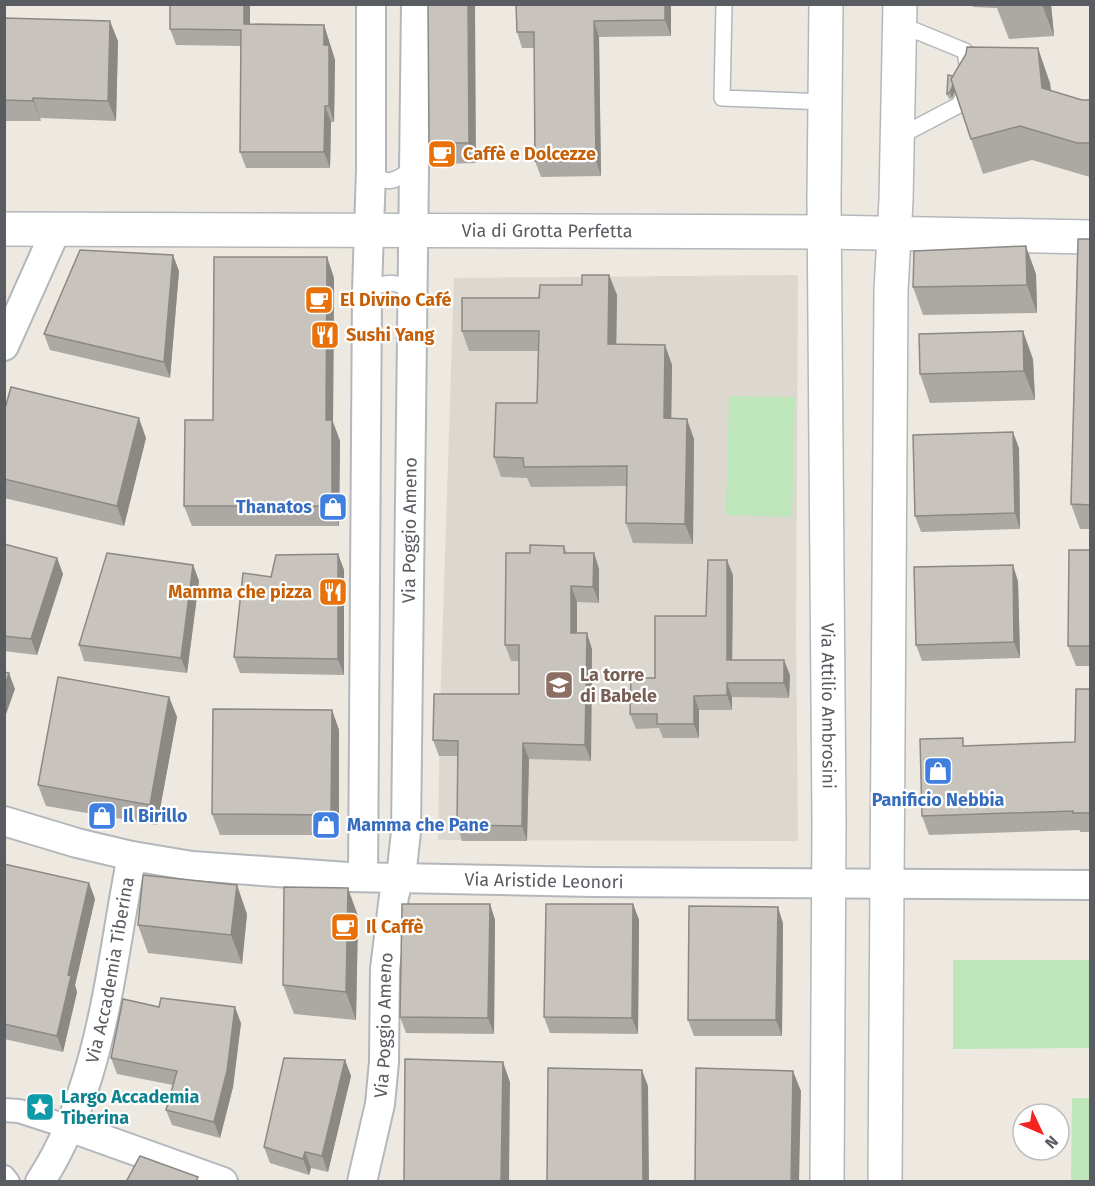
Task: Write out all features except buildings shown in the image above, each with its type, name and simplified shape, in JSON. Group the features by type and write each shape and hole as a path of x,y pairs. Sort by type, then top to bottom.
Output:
{"street":[{"path":"363,877 371,4"},
{"name":"Via Poggio Ameno","path":"362,1182 380,1104 384,1062 385,969 394,896 403,861 406,832 416,4"},
{"name":"Via Attilio Ambrosini","path":"826,4 827,1182"},
{"path":"885,1182 891,303 898,137 900,14"},
{"name":"Via di Grotta Perfetta","path":"4,230 895,232 1090,237"},
{"path":"4,346 56,230"},
{"name":"Via Aristide Leonori","path":"4,821 132,856 192,866 363,877 434,880 888,885 1090,885"},
{"path":"363,831 406,832"},
{"name":"Via Accademia Tiberina","path":"40,1182 69,1127 99,1039 132,856"},
{"path":"4,1110 19,1111 69,1127 223,1182"},
{"path":"4,1177 8,1182"}],"lane":[{"path":"724,4 722,98 826,102"},
{"path":"898,137 959,105 970,84 965,51 900,14"},
{"path":"371,170 384,181 392,181 400,179 414,168"},
{"path":"367,291 383,282 392,282 401,284 412,292"}],"shaded area":[{"path":"798,275 796,632 798,841 438,840 454,278"}],"green space":[{"path":"729,396 795,397 792,517 726,515"},
{"path":"953,960 1090,960 1090,1048 953,1049"},
{"path":"1072,1098 1090,1098 1090,1181 1071,1181"}],"place":[{"name":"Caffè e Dolcezze","path":"442,154"},
{"name":"El Divino Café","path":"319,300"},
{"name":"Sushi Yang","path":"325,335"},
{"name":"Thanatos","path":"333,507"},
{"name":"Mamma che pizza","path":"333,592"},
{"name":"La torre di Babele","path":"559,685"},
{"name":"Panificio Nebbia","path":"938,771"},
{"name":"Il Birillo","path":"102,816"},
{"name":"Mamma che Pane","path":"326,825"},
{"name":"Il Caffè","path":"345,927"},
{"name":"Largo Accademia Tiberina","path":"40,1107"}]}
